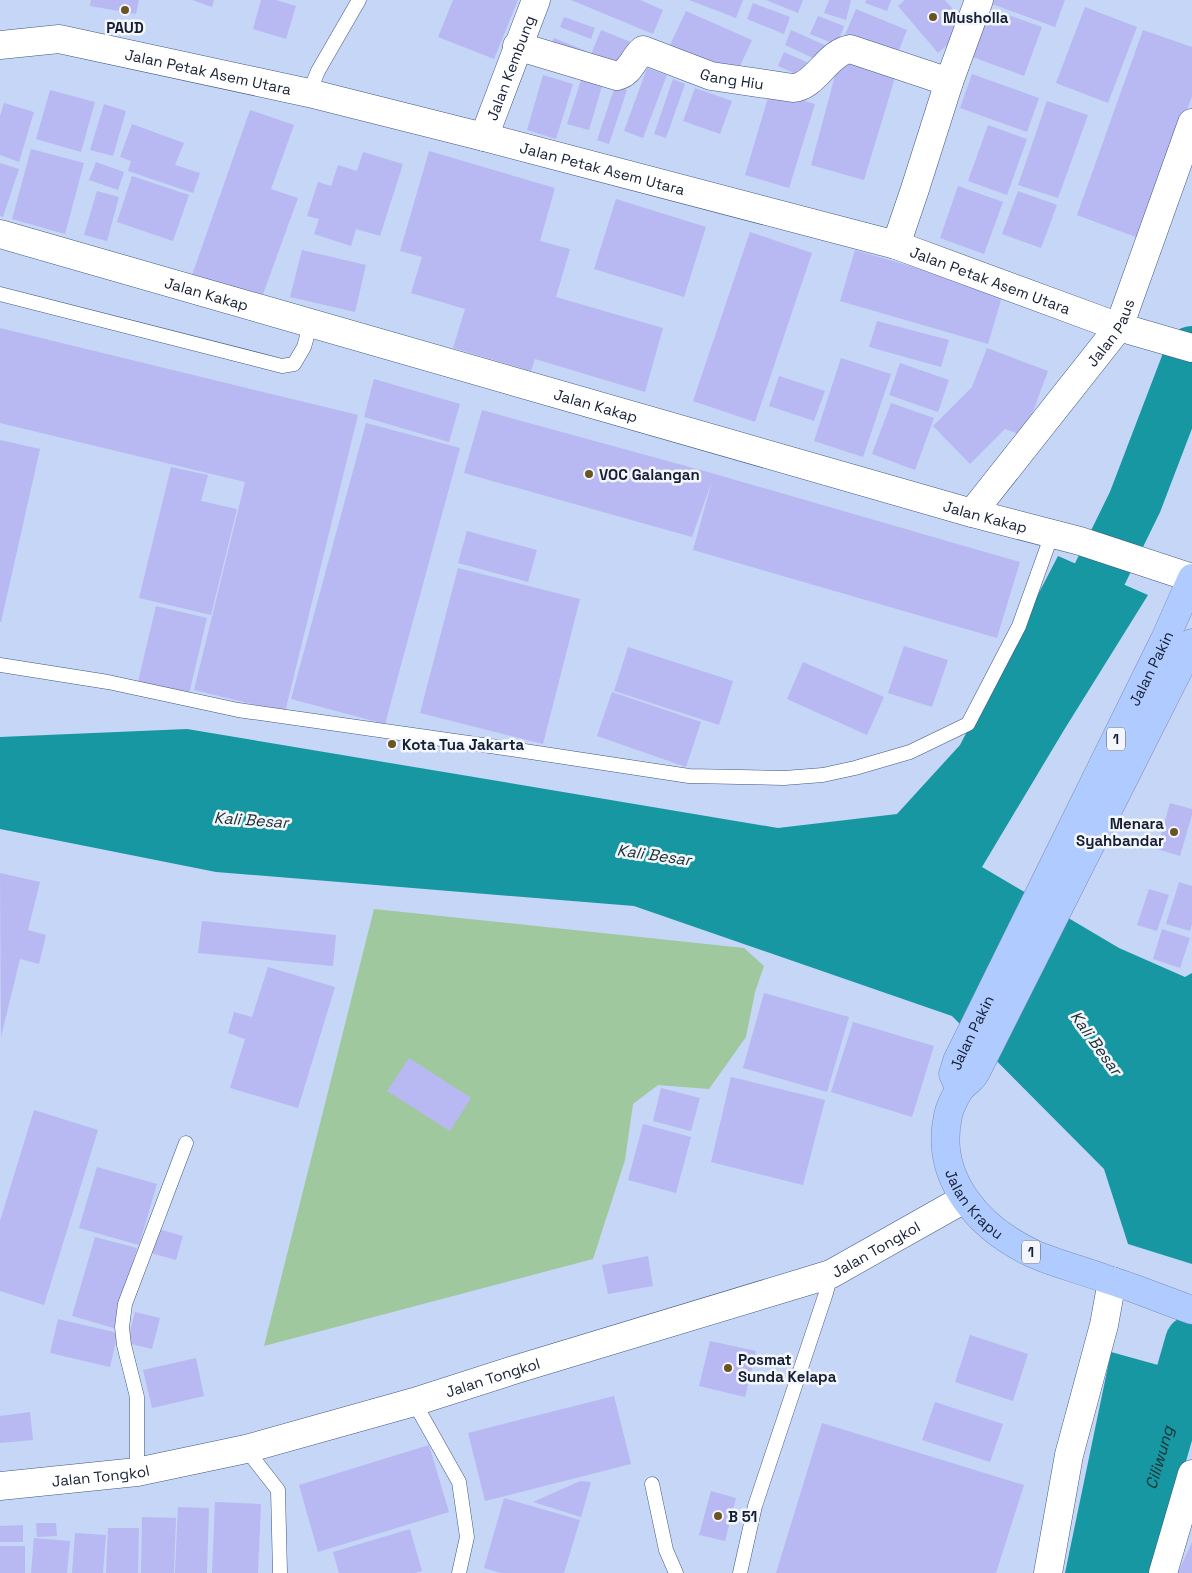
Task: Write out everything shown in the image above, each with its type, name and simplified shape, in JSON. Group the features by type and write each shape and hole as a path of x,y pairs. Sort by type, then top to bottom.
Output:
{"highway":[{"name":"Jalan Pakin","path":"965,1074 1049,904 1165,639 1188,577"},
{"name":"Jalan Pakin","path":"1049,904 1191,649"},
{"name":"Jalan Krapu","path":"965,1074 948,1115 946,1143 951,1174 964,1199 989,1225 1034,1254 1192,1310"}],"street":[{"name":"Jalan Kembung","path":"484,137 536,0"},
{"path":"896,245 916,189 949,82 979,0"},
{"name":"Jalan Petak Asem Utara","path":"0,45 59,39 309,93 484,137 896,245 1119,327 1192,348"},
{"name":"Gang Hiu","path":"517,46 617,76 626,73 643,50 711,76 793,88 804,85 839,54 850,49 949,82"},
{"name":"Jalan Paus","path":"972,513 1119,327 1192,123"},
{"name":"Jalan Kakap","path":"0,234 972,513 1080,541 1188,577"},
{"name":"Jalan Tongkol","path":"0,1486 137,1472 246,1449 414,1402 831,1274 964,1199"},
{"path":"1048,1573 1069,1455 1104,1325 1120,1284"},
{"path":"1163,1573 1192,1474"}],"lane":[{"path":"309,93 318,71 359,0"},
{"path":"0,294 282,366 294,364 300,356 311,322"},
{"path":"0,665 108,682 238,710 511,748 689,776 784,778 824,775 910,752 968,724 1019,626 1052,534"},
{"path":"137,1472 137,1397 124,1346 122,1327 125,1304 186,1143"},
{"path":"740,1573 755,1506 831,1274"},
{"path":"414,1402 459,1482 467,1537 459,1573"},
{"path":"246,1449 278,1490 280,1573"},
{"path":"652,1484 666,1550 676,1573"}],"shaded area":[{"path":"374,909 744,948 764,966 755,992 746,1037 709,1089 658,1085 633,1104 625,1160 593,1259 264,1346"}],"water":[{"name":"Kali Besar","path":"1058,556 1148,595 982,867 1119,948 1185,977 1192,973 1192,1264 1128,1244 1104,1169 952,1016 634,906 216,872 0,829 0,737 187,729 778,828 897,814 960,745"},
{"path":"1111,1352 1158,1365 1192,1378 1192,1433 1152,1573 1065,1573"}],"building":[{"name":"PAUD","path":"91,0 139,0 136,14 90,6"},
{"path":"192,0 214,0 212,7"},
{"path":"261,0 276,0 296,6 286,39 253,29"},
{"path":"453,0 518,0 494,59 438,37"},
{"path":"571,0 640,0 663,10 653,34"},
{"path":"689,0 743,0 736,18"},
{"path":"766,0 803,0 798,13"},
{"path":"829,0 851,0 846,20 824,13"},
{"path":"866,0 891,0 887,11 865,3"},
{"name":"Musholla","path":"905,0 945,0 968,27 938,53 898,6"},
{"path":"994,0 1065,0 1055,27 992,4"},
{"path":"753,3 790,17 784,34 747,19"},
{"path":"1085,7 1137,27 1108,103 1056,83"},
{"path":"988,8 1042,27 1024,76 970,56"},
{"path":"856,9 907,30 897,55 845,35"},
{"path":"686,11 752,40 736,75 670,45"},
{"path":"818,16 844,26 837,45 810,34"},
{"path":"564,17 595,28 591,39 560,27"},
{"path":"601,30 633,43 623,69 590,57"},
{"path":"791,30 831,48 824,63 785,45"},
{"path":"1143,30 1192,47 1192,96 1141,239 1077,215"},
{"path":"554,38 586,51 583,57 551,45"},
{"path":"784,52 813,65 807,79 778,66"},
{"path":"840,57 897,71 864,180 811,165"},
{"path":"647,68 667,75 643,138 624,131"},
{"path":"972,74 1039,98 1027,132 960,108"},
{"path":"543,75 573,84 556,139 527,130"},
{"path":"673,79 685,84 666,138 654,134"},
{"path":"581,80 602,86 589,130 567,124"},
{"path":"615,86 627,90 609,144 597,140"},
{"path":"695,88 732,101 720,134 683,121"},
{"path":"50,90 95,102 81,152 36,139"},
{"path":"770,91 815,104 789,188 745,175"},
{"path":"1047,101 1088,115 1058,198 1018,185"},
{"path":"4,103 34,112 19,162 0,155 0,116"},
{"path":"104,104 126,111 113,156 90,150"},
{"path":"250,110 294,125 271,189 298,198 262,297 191,278"},
{"path":"132,124 184,143 175,165 200,173 193,193 128,171 131,161 120,157"},
{"path":"988,125 1027,139 1007,195 968,181"},
{"path":"31,149 84,163 65,234 12,219"},
{"path":"429,151 555,188 540,241 570,249 556,297 663,328 645,392 535,359 531,371 453,348 465,309 411,293 422,257 400,251"},
{"path":"363,152 403,164 380,236 356,229 351,246 314,234 319,219 307,216 318,182 331,186 338,165 357,171"},
{"path":"96,162 124,172 118,190 89,180"},
{"path":"0,163 19,169 3,217 0,216"},
{"path":"132,176 189,195 173,241 117,222"},
{"path":"958,186 1003,202 984,254 940,238"},
{"path":"97,191 119,197 107,241 84,235"},
{"path":"1018,191 1057,205 1041,248 1002,234"},
{"path":"616,199 706,227 684,297 594,269"},
{"path":"750,232 812,253 755,422 693,401"},
{"path":"302,250 366,265 355,312 290,297"},
{"path":"855,250 1003,293 988,344 840,301"},
{"path":"877,321 949,340 941,367 869,347"},
{"path":"0,328 358,415 285,712 194,690 245,482 0,423"},
{"path":"987,348 1048,371 1024,436 1005,429 970,464 933,426 972,387"},
{"path":"841,358 891,374 863,457 814,441"},
{"path":"900,363 949,380 938,412 889,395"},
{"path":"779,376 825,391 814,421 769,406"},
{"path":"374,379 460,404 449,442 364,417"},
{"path":"891,403 934,418 915,470 872,454"},
{"path":"482,410 715,474 1020,562 997,638 693,550 712,481 692,537 464,473"},
{"path":"366,423 460,448 385,724 291,699"},
{"path":"0,440 40,449 1,622 0,622"},
{"path":"171,467 208,475 201,501 237,509 211,615 139,598"},
{"path":"467,531 537,550 528,582 458,563"},
{"path":"458,568 580,599 543,744 420,713"},
{"path":"156,606 207,618 188,698 137,686"},
{"path":"904,646 948,660 932,707 888,693"},
{"path":"628,647 733,681 719,725 614,691"},
{"path":"803,662 884,697 867,735 787,699"},
{"path":"612,692 701,722 686,767 597,736"},
{"name":"Menara Syahbandar","path":"1170,803 1192,809 1180,856 1157,849"},
{"path":"0,873 40,882 28,930 46,935 39,964 20,959 1,1037"},
{"path":"1179,882 1192,886 1192,924 1190,931 1166,924"},
{"path":"1149,889 1169,895 1157,931 1137,925"},
{"path":"202,921 336,935 333,966 198,953"},
{"path":"1162,929 1190,938 1180,968 1153,959"},
{"path":"268,967 335,987 298,1108 230,1088 245,1039 228,1033 234,1012 252,1017"},
{"path":"764,993 849,1017 827,1092 743,1068"},
{"path":"853,1022 934,1046 912,1117 831,1092"},
{"path":"409,1058 471,1098 450,1131 387,1091"},
{"path":"731,1077 825,1100 803,1185 711,1162"},
{"path":"661,1088 700,1098 691,1131 653,1121"},
{"path":"34,1110 98,1130 44,1305 0,1291 0,1221"},
{"path":"643,1124 691,1137 676,1193 628,1180"},
{"path":"97,1167 157,1184 139,1245 79,1228"},
{"path":"158,1229 183,1236 176,1260 151,1253"},
{"path":"95,1237 137,1248 114,1328 72,1316"},
{"path":"648,1256 653,1286 608,1294 602,1265"},
{"path":"135,1312 160,1318 152,1349 127,1343"},
{"path":"58,1319 118,1333 110,1367 50,1353"},
{"path":"970,1335 1028,1354 1013,1401 955,1382"},
{"name":"Posmat Sunda Kelapa","path":"710,1341 756,1351 745,1397 699,1386"},
{"path":"196,1358 204,1396 152,1408 143,1370"},
{"path":"614,1396 631,1464 485,1501 468,1433"},
{"path":"935,1402 1003,1424 990,1462 922,1440"},
{"path":"30,1412 33,1440 0,1443 0,1416"},
{"path":"822,1423 1024,1485 996,1573 776,1573"},
{"path":"429,1445 449,1512 318,1552 299,1485"},
{"path":"580,1481 591,1482 581,1517 533,1502"},
{"name":"B 51","path":"711,1491 736,1498 725,1541 699,1535"},
{"path":"504,1498 580,1520 564,1573 501,1573 484,1568"},
{"path":"215,1502 261,1504 258,1573 212,1573"},
{"path":"178,1507 209,1508 207,1573 175,1573"},
{"path":"142,1517 176,1518 174,1573 141,1573"},
{"path":"36,1523 56,1523 57,1536 37,1537"},
{"path":"23,1525 23,1542 0,1542 0,1526"},
{"path":"108,1528 139,1528 138,1573 106,1573"},
{"path":"410,1529 422,1571 415,1573 339,1573 333,1552"},
{"path":"75,1533 106,1535 103,1573 72,1573"},
{"path":"34,1538 70,1541 67,1573 31,1573"},
{"path":"1192,1542 1192,1573 1178,1573"},
{"path":"0,1546 25,1546 25,1573 0,1573"}],"waterway":[{"path":"1067,641 1135,502 1192,353"},
{"name":"Ciliwung","path":"1126,1573 1192,1342"}],"place":[{"name":"PAUD","path":"125,10"},
{"name":"Musholla","path":"933,17"},
{"name":"VOC Galangan","path":"589,474"},
{"name":"Kota Tua Jakarta","path":"392,744"},
{"name":"Menara Syahbandar","path":"1174,832"},
{"name":"Posmat Sunda Kelapa","path":"728,1368"},
{"name":"B 51","path":"718,1516"}]}
